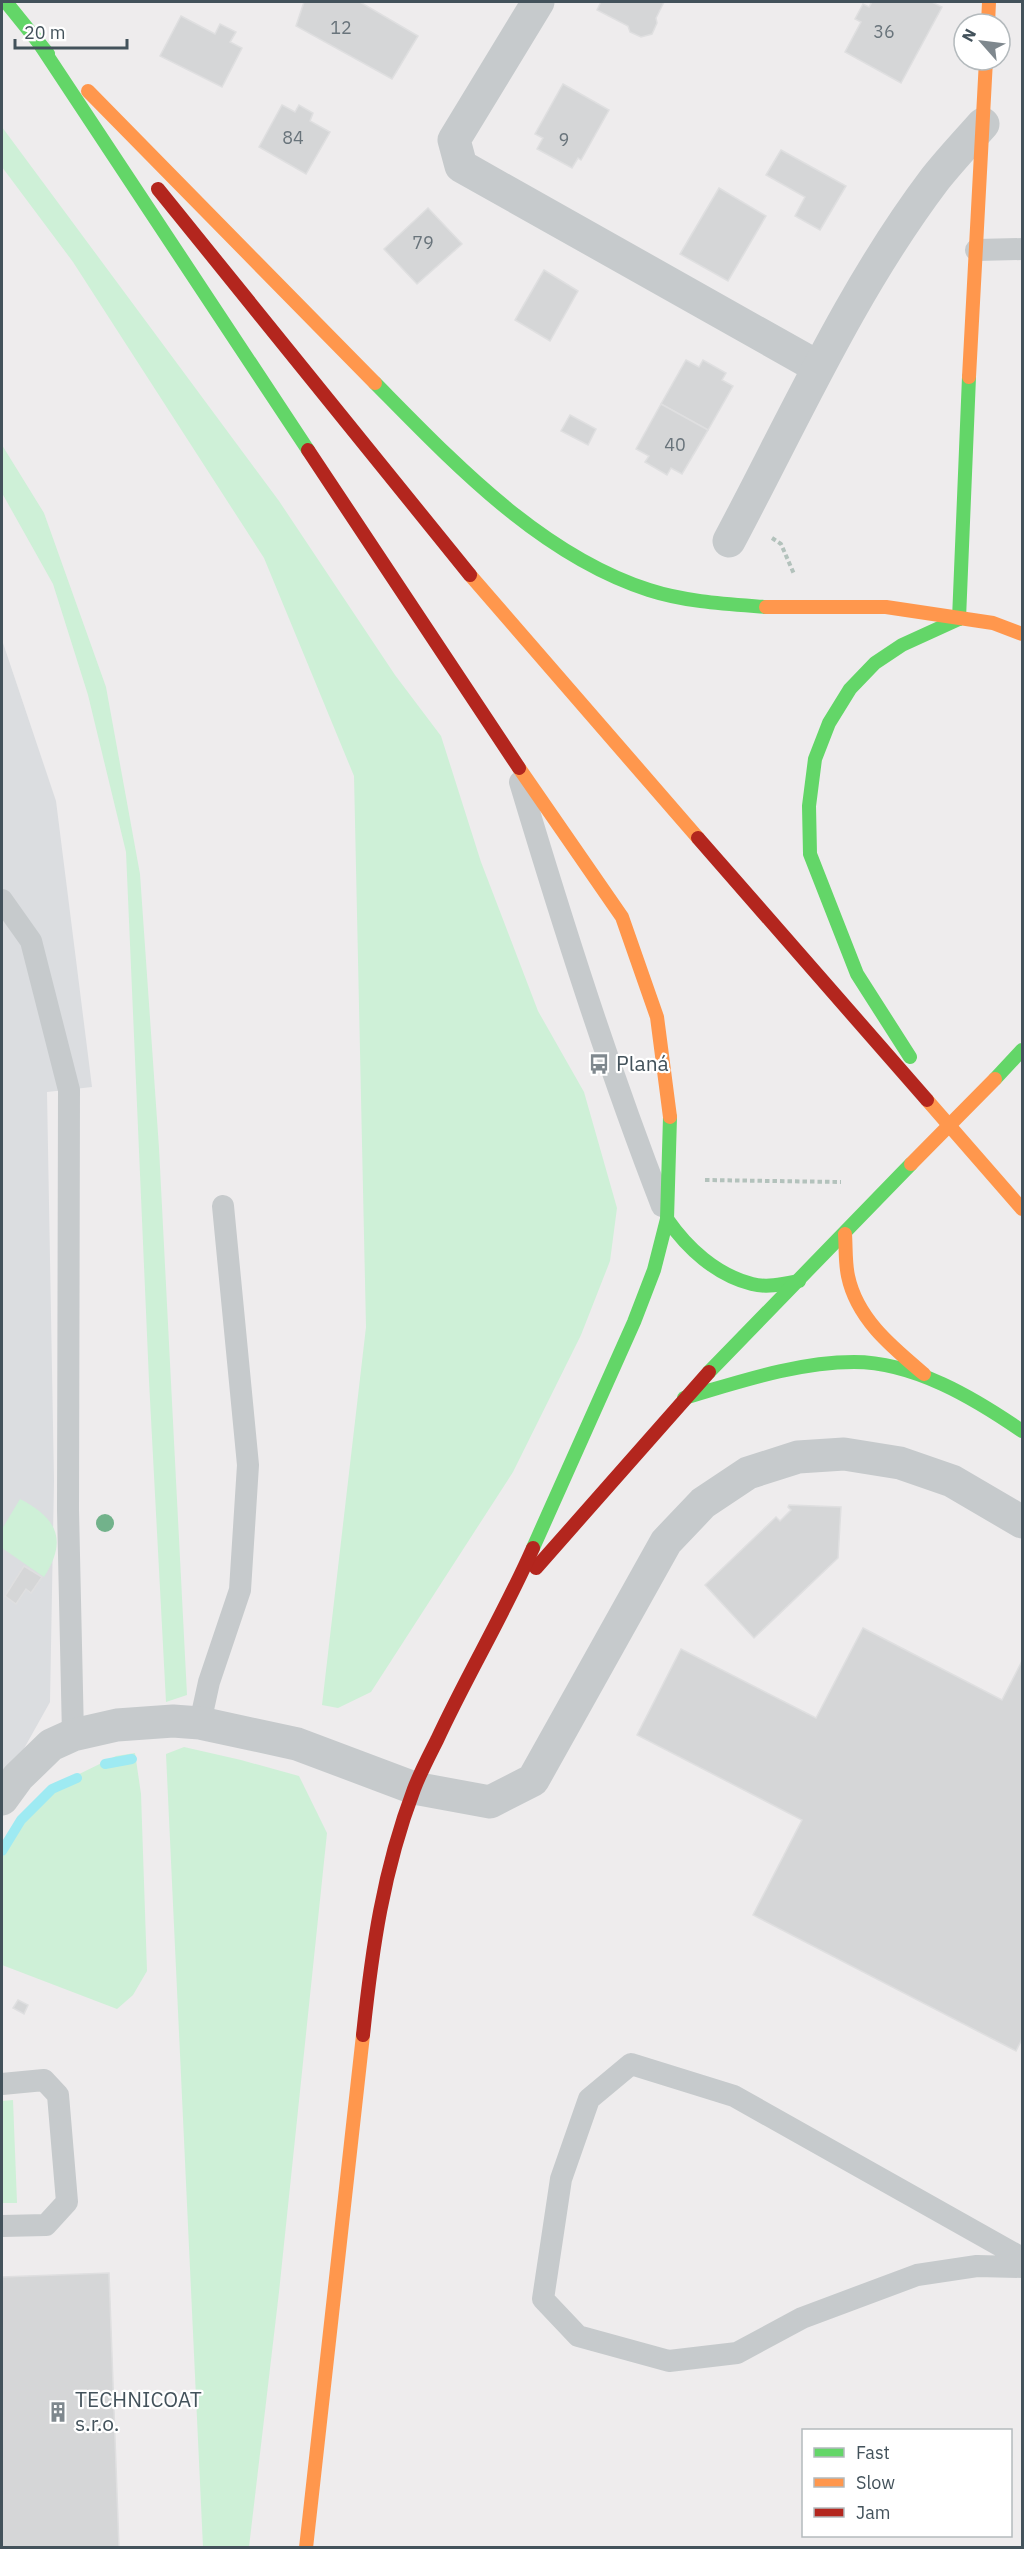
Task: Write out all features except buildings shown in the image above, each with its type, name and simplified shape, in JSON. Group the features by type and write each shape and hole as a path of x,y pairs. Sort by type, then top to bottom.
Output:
{"main road":[{"path":"6,2 125,148"},
{"path":"35,37 410,419 483,489 573,557 649,590 722,604 805,608 886,607 959,620 993,623 1023,634"},
{"path":"35,37 514,761 622,917 657,1017 670,1119 667,1219 654,1270 634,1322 513,1594 464,1682 414,1788 386,1876 370,1962 306,2547"},
{"path":"959,620 985,72"},
{"path":"148,176 495,605 1023,1209"},
{"path":"959,620 902,645 875,663 850,689 829,723 814,759 808,806 810,854 857,974 975,1156"},
{"path":"513,1594 683,1399 1023,1050"},
{"path":"667,1219 684,1243 716,1268 752,1284 776,1285 799,1281"},
{"path":"845,1234 848,1278 853,1295 864,1314 893,1349 936,1383"},
{"path":"683,1399 774,1372 856,1362 895,1369 936,1383 998,1413 1023,1431"}],"street":[{"path":"538,2 454,140 461,166 818,367"},
{"path":"735,529 818,367 891,243 936,179 983,124"},
{"path":"2,1799 18,1777 51,1745 73,1735 117,1725 152,1722 200,1723 297,1743 414,1788 490,1802 533,1780 666,1542 703,1503 748,1473 798,1457 844,1454 900,1463 952,1481 1023,1522"}],"lane":[{"path":"976,250 1023,249"},
{"path":"514,761 567,936 639,1147 667,1219"},
{"path":"2,900 31,941 69,1090 68,1510 73,1735"},
{"path":"200,1723 209,1682 240,1590 248,1465 223,1206"},
{"path":"1023,2258 734,2096 631,2064 589,2099 561,2179 543,2299 578,2336 669,2361 737,2353 802,2318 917,2275 977,2266 1023,2267"},
{"path":"2,2084 44,2080 58,2095 67,2202 46,2225 2,2226"}],"path":[{"path":"735,529 781,544 805,608"},
{"path":"668,1179 839,1184 845,1179 871,1207"}],"shaded area":[{"path":"2,640 56,801 92,1087 47,1092 54,1481 50,1702 2,1788"}],"green space":[{"path":"2,127 279,501 395,675 441,736 481,862 538,1011 584,1092 617,1208 610,1261 581,1335 513,1472 371,1692 338,1708 322,1705 366,1327 354,776 264,558 73,262 2,167"},
{"path":"2,445 44,513 106,687 140,874 159,1148 187,1695 166,1702 149,1381 126,852 88,695 53,584 2,493"},
{"path":"20,1499 43,1514 55,1531 56,1552 44,1577 2,1548 2,1529"},
{"path":"184,1747 299,1776 327,1833 279,2292 249,2547 203,2547 166,1754"},
{"path":"135,1753 141,1794 147,1971 133,1995 117,2009 2,1965 2,1858 32,1808 69,1779 116,1756"},
{"path":"13,2100 17,2203 2,2203 2,2101"}],"waterway":[{"path":"105,1764 132,1759"},
{"path":"2,1851 21,1820 52,1789 77,1778"}],"traffic: fast":[{"path":"6,2 48,54"},
{"path":"35,37 308,450"},
{"path":"959,619 969,377"},
{"path":"375,383 435,444 500,503 571,554 609,574 663,594 707,602 766,607"},
{"path":"910,1057 857,974 810,854 809,806 815,759 829,723 850,689 875,663 902,645 959,619"},
{"path":"995,1079 1022,1050"},
{"path":"533,1548 634,1322 654,1270 667,1219 670,1117"},
{"path":"709,1372 911,1164"},
{"path":"667,1219 693,1250 726,1274 739,1280 764,1286 799,1281"},
{"path":"684,1398 811,1365 854,1362 876,1364 899,1368 942,1384 984,1406 1022,1431"}],"traffic: slow":[{"path":"989,2 989,12"},
{"path":"969,377 985,72"},
{"path":"88,91 375,383"},
{"path":"470,575 698,838"},
{"path":"766,607 886,607 993,623 1022,634"},
{"path":"519,768 622,917 657,1017 670,1117"},
{"path":"911,1164 995,1079"},
{"path":"927,1100 1022,1209"},
{"path":"845,1234 848,1276 859,1306 877,1331 924,1374"},
{"path":"306,2548 363,2035"}],"traffic: jam":[{"path":"158,189 470,575"},
{"path":"308,450 519,768"},
{"path":"698,838 927,1100"},
{"path":"536,1568 709,1372"},
{"path":"363,2035 380,1910 403,1820 425,1765 533,1548"}],"place":[{"name":"Planá","path":"599,1064"},
{"name":"TECHNICOAT s.r.o.","path":"58,2412"}]}
